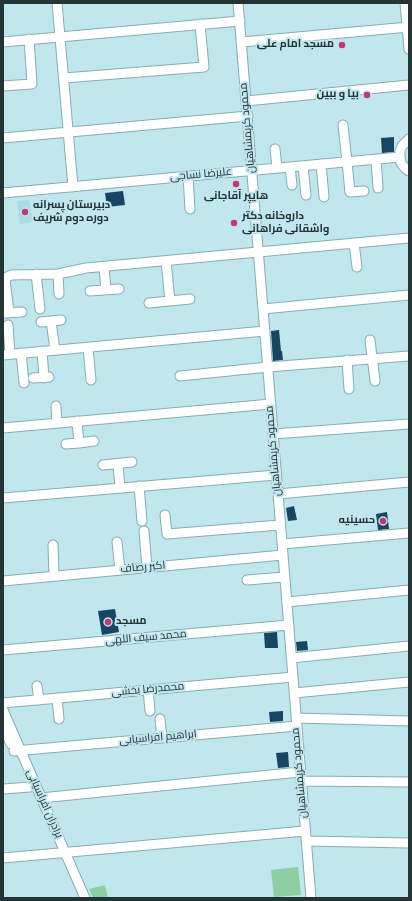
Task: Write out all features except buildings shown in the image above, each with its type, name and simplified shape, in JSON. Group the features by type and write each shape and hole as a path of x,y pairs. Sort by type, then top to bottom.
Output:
{"street":[{"path":"57,3 73,187"},
{"name":"محمود کریمشاهیان","path":"238,3 311,898"},
{"path":"405,3 409,49"},
{"path":"3,42 240,21"},
{"path":"64,78 204,67 200,24"},
{"path":"242,42 408,27"},
{"path":"3,86 32,84 29,40"},
{"path":"246,101 409,85"},
{"path":"3,138 248,116"},
{"path":"343,125 350,192 364,190"},
{"path":"409,139 402,146 400,151 401,163 409,171"},
{"path":"275,149 277,168"},
{"name":"علیرضا نساجی","path":"3,193 400,157"},
{"path":"376,160 378,188"},
{"path":"321,164 324,197"},
{"path":"304,166 306,195"},
{"path":"290,167 292,185"},
{"path":"188,176 190,209"},
{"path":"22,312 6,313 4,279 12,275 58,274 86,268 409,238"},
{"path":"354,243 357,268"},
{"path":"166,261 170,301"},
{"path":"104,267 106,290"},
{"path":"36,274 40,309"},
{"path":"58,274 59,294"},
{"path":"90,291 119,289"},
{"path":"263,308 409,295"},
{"path":"149,303 190,299"},
{"path":"40,322 56,321 55,350"},
{"path":"8,325 7,354 88,348 265,331"},
{"path":"370,340 374,381"},
{"path":"88,348 91,380"},
{"path":"33,378 46,378 42,351"},
{"path":"21,353 24,383"},
{"path":"180,376 347,360 409,356"},
{"path":"347,360 349,389"},
{"path":"3,428 271,404"},
{"path":"56,406 57,423"},
{"path":"77,421 79,443"},
{"path":"273,434 409,424"},
{"path":"66,444 94,441"},
{"path":"103,465 132,462"},
{"path":"118,464 120,488"},
{"path":"3,498 276,475"},
{"path":"278,494 409,482"},
{"path":"139,486 142,521"},
{"path":"165,516 167,534 280,525"},
{"path":"144,531 146,568"},
{"path":"282,544 409,534"},
{"path":"117,542 120,570"},
{"path":"53,545 54,576"},
{"name":"اکبر رصاف","path":"3,581 283,555"},
{"path":"247,580 284,577"},
{"path":"287,602 409,590"},
{"name":"محمد سیف اللهی","path":"3,650 289,626"},
{"path":"291,658 409,646"},
{"name":"محمدرضا بخشی","path":"3,703 293,677"},
{"path":"294,693 409,682"},
{"path":"37,686 39,700"},
{"path":"148,690 150,711"},
{"path":"56,698 59,719"},
{"name":"برادران افراسیابی","path":"3,710 4,723 41,798 78,898"},
{"path":"160,718 162,738"},
{"name":"ابراهیم افراسیابی","path":"17,751 162,738 296,722 409,721"},
{"name":"برادران افراسیابی","path":"17,751 30,787 85,898"},
{"path":"41,798 301,776 409,782"},
{"path":"3,789 30,787"},
{"path":"3,858 305,831"},
{"path":"306,841 409,843"}],"shaded area":[{"name":"دبیرستان پسرانه دوره دوم شریف","path":"29,200 33,222 20,224 17,201"}],"green space":[{"path":"298,867 301,895 274,897 271,870"},
{"path":"105,885 108,898 93,898 89,889"}],"place":[{"name":"مسجد امام علی","path":"342,45"},
{"name":"بیا و ببین","path":"367,95"},
{"name":"هایپر آقاجانی","path":"236,184"},
{"name":"دبیرستان پسرانه دوره دوم شریف","path":"25,212"},
{"name":"داروخانه دکتر واشقانی فراهانی","path":"234,223"},
{"name":"حسینیه","path":"383,521"},
{"name":"مسجد","path":"108,622"}]}
